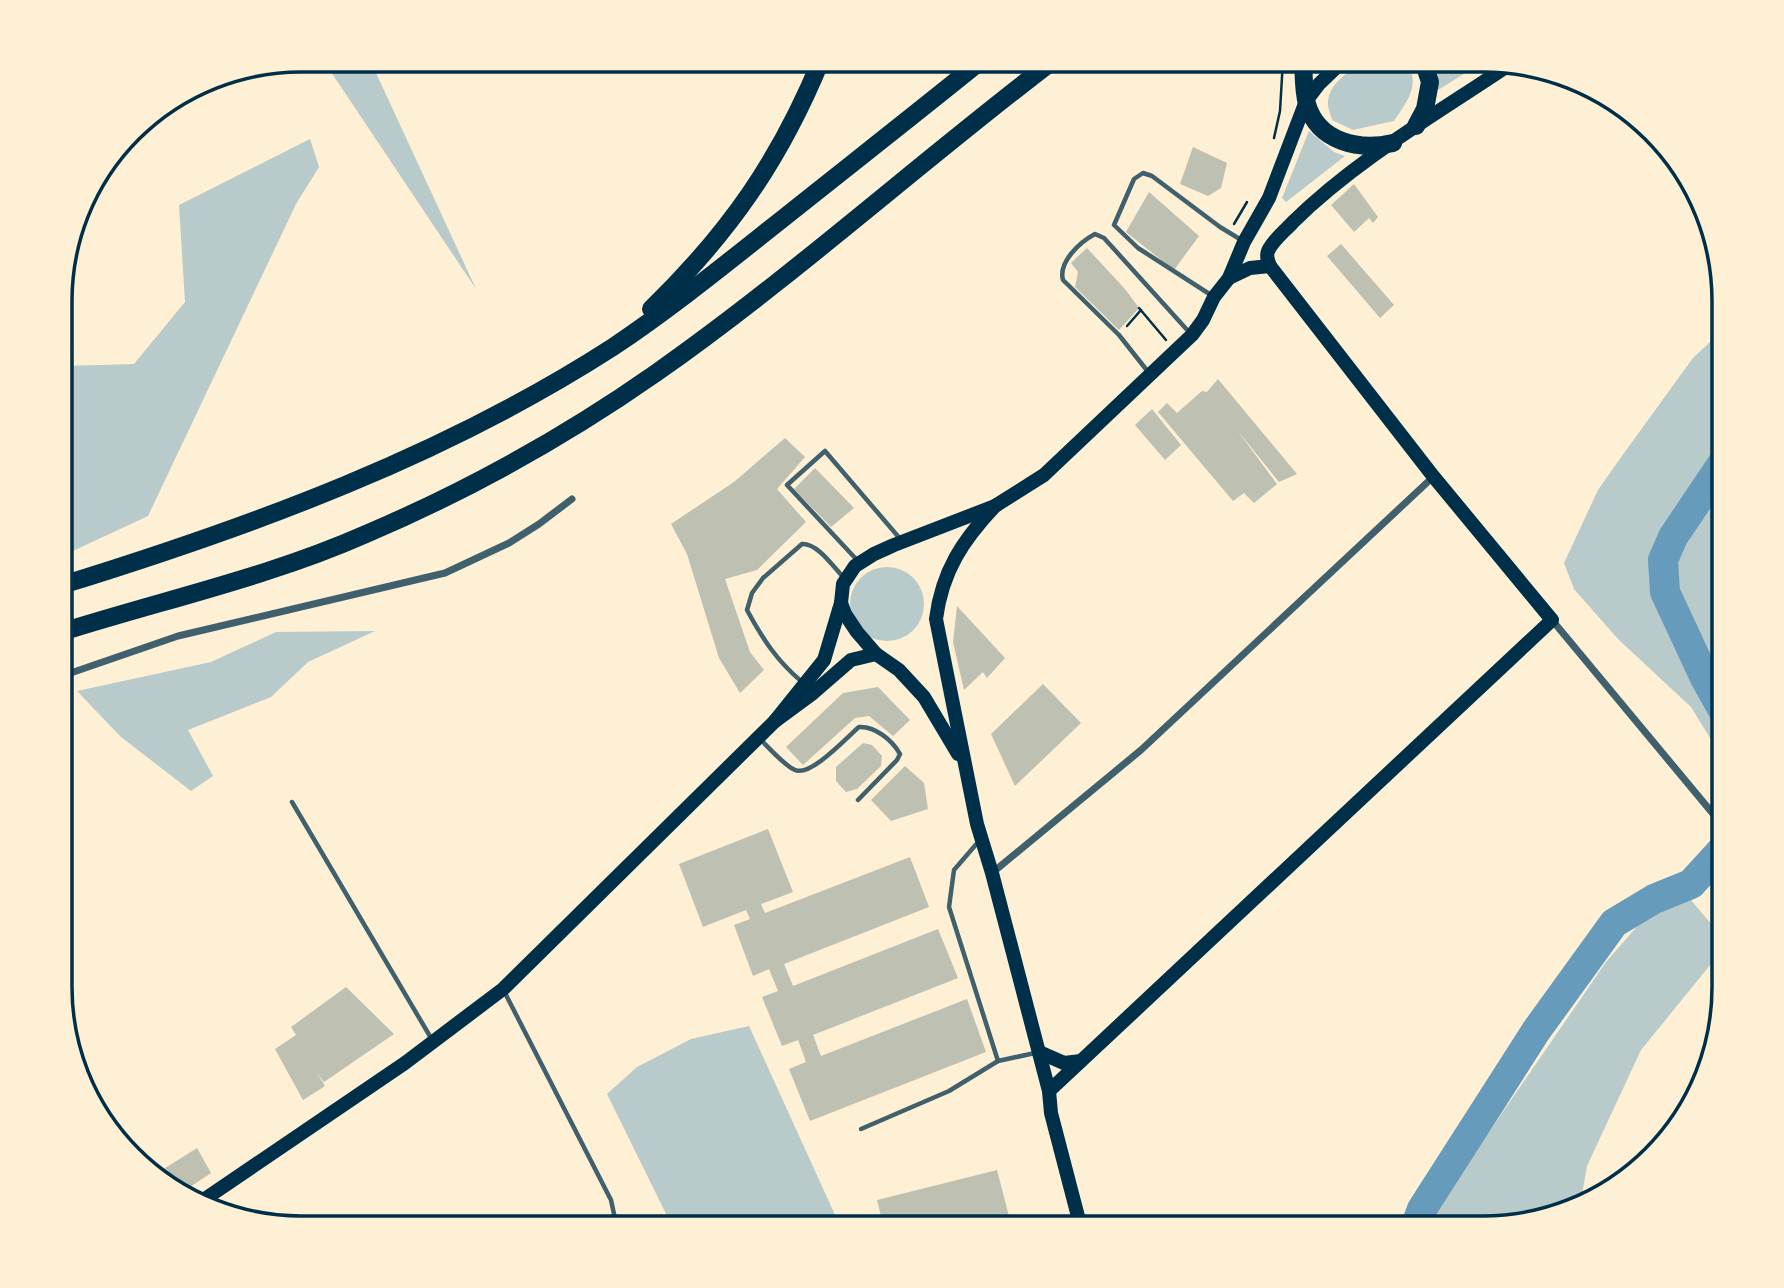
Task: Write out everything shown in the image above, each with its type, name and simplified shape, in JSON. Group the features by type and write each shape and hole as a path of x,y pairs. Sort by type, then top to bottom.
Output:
{"highway":[{"path":"613,347 687,274 737,212 768,169 816,72"},
{"path":"72,582 144,560 338,489 499,412 613,347 694,289 967,72"},
{"path":"72,629 258,573 365,535 532,452 656,373 708,335 1039,72"},
{"path":"1304,72 1306,100 1318,124 1337,139 1359,146 1374,147 1393,143"},
{"path":"1416,126 1425,109 1430,82 1427,72"}],"main road":[{"path":"775,721 824,660 841,603 845,579 859,563 902,541 995,506 1044,475 1192,335 1214,297 1229,278 1244,242 1269,198 1306,100 1331,72"},
{"path":"1049,1091 1552,620 1433,476 1270,267 1267,257 1281,234 1320,198 1416,126 1497,72"},
{"path":"1229,278 1250,268 1270,267"},
{"path":"995,506 975,527 946,573 938,599 936,619 963,764 1049,1091 1051,1113 1079,1216"},
{"path":"841,603 850,624 876,654 900,670 924,697 963,764"},
{"path":"209,1197 433,1042 503,989 775,721 813,693 850,660 876,654"},
{"path":"1039,1052 1064,1063 1081,1061"}],"street":[{"path":"992,873 1141,750 1433,476"},
{"path":"72,673 178,636 444,573 509,542 572,499"},
{"path":"1552,620 1712,812"}],"lane":[{"path":"1214,297 1138,248 1114,225 1134,179 1143,173 1152,176 1244,242"},
{"path":"1150,374 1119,335 1063,280 1061,272 1064,265 1084,240 1095,234 1104,238 1192,335"},
{"path":"859,563 788,485 825,451 902,541"},
{"path":"805,684 785,668 763,640 747,610 752,593 763,578 802,544 808,544 815,549 845,579"},
{"path":"758,737 795,770 804,771 816,766 859,727 875,729 897,748 900,754 858,800"},
{"path":"292,802 433,1042"},
{"path":"981,839 954,870 949,907 998,1061"},
{"path":"503,989 611,1200 614,1216"},
{"path":"861,1129 949,1091 998,1061 1039,1052"}],"path":[{"path":"1271,149 1280,111 1282,72"},
{"path":"1229,233 1253,193"},
{"path":"1119,335 1140,309 1175,351"}],"shaded area":[{"path":"331,72 376,72 476,289"},
{"path":"1349,72 1412,72 1413,78 1408,99 1394,121 1353,130 1332,120 1328,106 1332,88"},
{"path":"1437,72 1467,72 1438,90"},
{"path":"1309,131 1334,152 1345,156 1286,202 1282,198"},
{"path":"310,139 319,167 296,204 148,516 72,551 72,366 134,364 185,302 179,205"},
{"path":"1712,340 1712,741 1691,707 1618,639 1574,589 1564,563 1598,490 1693,358"},
{"path":"887,567 901,570 913,578 921,590 924,604 921,618 913,630 901,638 887,641 873,638 861,630 853,618 850,604 853,590 861,578 873,570"},
{"path":"375,631 308,662 271,697 188,730 213,776 191,791 121,737 77,691 211,662 276,632"},
{"path":"1690,899 1712,925 1712,963 1641,1050 1587,1166 1582,1194 1528,1212 1498,1216 1431,1216 1606,962 1647,915"},
{"path":"749,1026 836,1216 667,1216 607,1094 637,1067 691,1039"}],"building":[{"path":"1193,147 1227,163 1221,188 1208,196 1180,184"},
{"path":"1354,184 1378,217 1373,223 1369,218 1354,232 1331,205"},
{"path":"1149,192 1199,236 1174,270 1126,232"},
{"path":"1341,244 1394,305 1380,318 1327,256"},
{"path":"1087,248 1139,308 1119,330 1075,287 1078,272 1071,263"},
{"path":"1218,379 1297,474 1279,482 1237,430 1277,484 1254,503 1244,493 1233,501 1158,412 1167,403 1177,413 1202,391 1207,392"},
{"path":"1152,409 1181,445 1165,460 1135,425"},
{"path":"785,438 805,457 777,489 806,522 757,570 725,579 750,652 764,670 740,693 719,658 687,554 671,524 734,482"},
{"path":"815,468 854,508 831,527 794,489"},
{"path":"957,606 1005,658 987,678 983,672 964,690 953,642"},
{"path":"1043,684 1081,723 1015,786 991,734"},
{"path":"878,687 910,720 893,736 869,716 855,718 803,765 786,747 843,693"},
{"path":"863,743 872,745 882,756 881,766 857,789 846,792 836,781 836,767"},
{"path":"905,766 924,783 928,809 891,821 871,800"},
{"path":"768,829 793,892 761,904 765,913 910,857 929,907 784,964 793,986 938,929 958,978 813,1035 821,1056 967,999 986,1052 810,1121 789,1069 806,1062 798,1040 782,1046 762,997 778,991 769,969 753,976 734,925 750,919 746,910 703,927 679,864"},
{"path":"346,987 394,1034 324,1082 317,1073 325,1086 303,1100 275,1049 296,1035 291,1027"},
{"path":"197,1148 211,1173 189,1188 162,1170"},
{"path":"997,1170 1009,1216 881,1216 877,1200"}],"waterway":[{"path":"1712,479 1673,537 1663,560 1665,592 1712,691"},
{"path":"1419,1216 1536,1031 1614,923 1654,899 1691,884 1712,861"}]}
